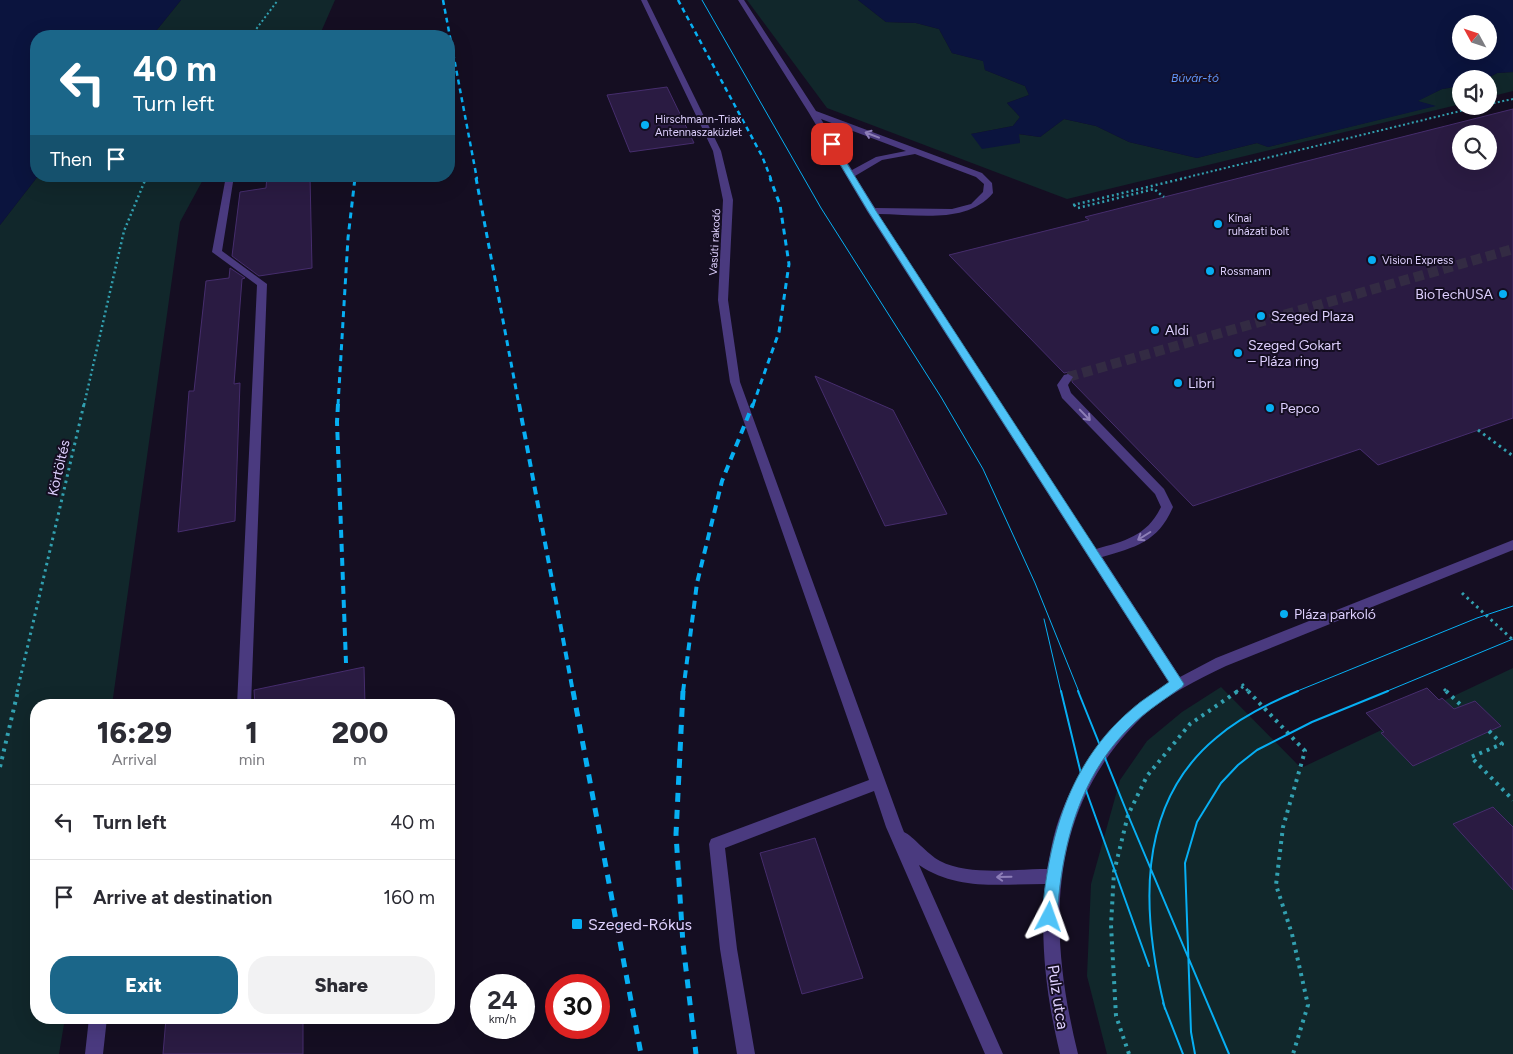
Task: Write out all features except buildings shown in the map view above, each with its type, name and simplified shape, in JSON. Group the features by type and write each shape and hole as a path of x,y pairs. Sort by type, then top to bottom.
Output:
{"street":[{"name":"Vasúti rakodó","path":"644,0 717,151 728,200 723,300 735,382 894,827"},
{"path":"741,0 813,113 872,211 1177,684"},
{"path":"813,113 979,175 988,184 988,193 974,206 952,212 872,211"},
{"path":"850,175 868,162 881,157 917,153"},
{"path":"229,182 218,252 262,284 244,699"},
{"path":"1068,377 1062,387 1066,395 1160,492 1167,507 1162,520 1153,531 1134,543 1094,554"},
{"name":"Pulz utca","path":"1070,1054 1063,1033 1052,970 1049,917 1052,876 1065,820 1082,782 1098,756 1117,733 1137,712 1177,684 1221,662 1513,545"},
{"path":"746,1054 732,984 721,905 717,844 878,783"},
{"path":"894,827 908,846 920,857 956,876 1052,876"},
{"path":"894,827 993,1054"},
{"path":"94,1054 97,1024"}],"path":[{"path":"256,30 278,0"},
{"path":"1497,102 1513,99"},
{"path":"1164,197 1154,189 1078,208 1073,205 1452,113"},
{"name":"Körtöltés","path":"0,768 124,231 144,182"},
{"path":"1478,430 1513,456"},
{"path":"1442,574 1513,640"},
{"path":"1221,662 1304,750 1284,827 1276,886 1292,934 1308,1005 1293,1054"},
{"path":"1129,1054 1116,1016 1110,925 1114,872 1128,815 1147,776 1190,724 1244,686"},
{"path":"1444,689 1462,706"},
{"path":"1489,731 1502,744 1471,757 1513,800"}],"green space":[{"path":"181,0 335,0 322,30 157,30"},
{"path":"747,0 858,0 886,22 916,23 939,29 952,53 984,61 985,70 1025,86 1029,95 1007,103 1020,117 1013,126 971,134 1020,143 1018,134 1040,137 1064,119 1096,126 1129,142 1197,158 1257,143 1268,147 1434,106 1417,101 1442,89 1452,87 1452,106 1067,199 827,108"},
{"path":"1513,72 1513,91 1497,95 1497,73"},
{"path":"33,182 202,182 180,222 113,699 30,699 30,1024 64,1024 59,1054 0,1054 0,225"},
{"path":"1513,668 1513,1054 1107,1054 1087,976 1091,884 1120,780 1147,741 1182,712 1221,687 1301,768"}],"water":[{"path":"0,0 181,0 157,30 30,30 30,182 33,182 0,225"},
{"name":"Búvár-tó","path":"858,0 1513,0 1513,72 1497,73 1497,70 1452,70 1452,87 1442,89 1418,101 1436,106 1268,147 1257,143 1197,158 1129,142 1096,126 1064,119 1040,137 1019,134 1020,143 982,149 971,134 1013,126 1020,117 1007,103 1029,95 1025,86 985,70 983,61 952,53 939,29 916,23 886,22"}],"tunnel":[{"path":"1068,377 1513,249"}],"tram line":[{"path":"702,0 821,208 941,397 983,469 1035,583 1079,692"},
{"path":"1295,692 1477,618 1513,606"},
{"path":"1044,619 1061,692"},
{"path":"1385,692 1513,639"},
{"path":"1061,691 1083,782 1149,966"},
{"path":"1078,691 1151,869"},
{"path":"1151,869 1158,829 1170,796 1189,765 1216,738 1235,723 1276,700 1298,691"},
{"path":"1188,958 1185,863 1197,822 1221,783 1238,765 1257,750 1312,722 1388,691"},
{"path":"1151,869 1188,958"},
{"path":"1151,869 1149,900 1152,937 1165,1007"},
{"path":"1188,958 1229,1054"},
{"path":"1188,958 1191,1032 1195,1054"},
{"path":"1163,1003 1165,1007"},
{"path":"1165,1007 1183,1054"}],"railway":[{"path":"443,0 449,30"},
{"path":"678,0 762,156 771,179"},
{"path":"455,63 477,179"},
{"path":"476,178 519,405"},
{"path":"753,405 779,332 789,264 780,205 770,178"},
{"path":"338,405 348,238 355,182"},
{"path":"338,404 337,422 346,663"},
{"path":"519,404 573,692"},
{"path":"683,692 697,583 722,481 753,404"},
{"path":"573,691 641,1054"},
{"path":"683,691 676,834 683,944 696,1054"}],"place":[{"name":"Hirschmann-Triax Antennaszaküzlet","path":"645,125"},
{"name":"Kínai ruházati bolt","path":"1218,224"},
{"name":"Vision Express","path":"1372,260"},
{"name":"Rossmann","path":"1210,271"},
{"name":"BioTechUSA","path":"1503,294"},
{"name":"Szeged Plaza","path":"1261,316"},
{"name":"Aldi","path":"1155,330"},
{"name":"Szeged Gokart – Pláza ring","path":"1238,353"},
{"name":"Libri","path":"1178,383"},
{"name":"Pepco","path":"1270,408"},
{"name":"Pláza parkoló","path":"1284,614"},
{"name":"Szeged-Rókus","path":"577,924"}],"route":[{"path":"832,144 872,211 1177,684 1137,712 1098,756 1082,782 1065,820 1052,876 1049,917"}]}
